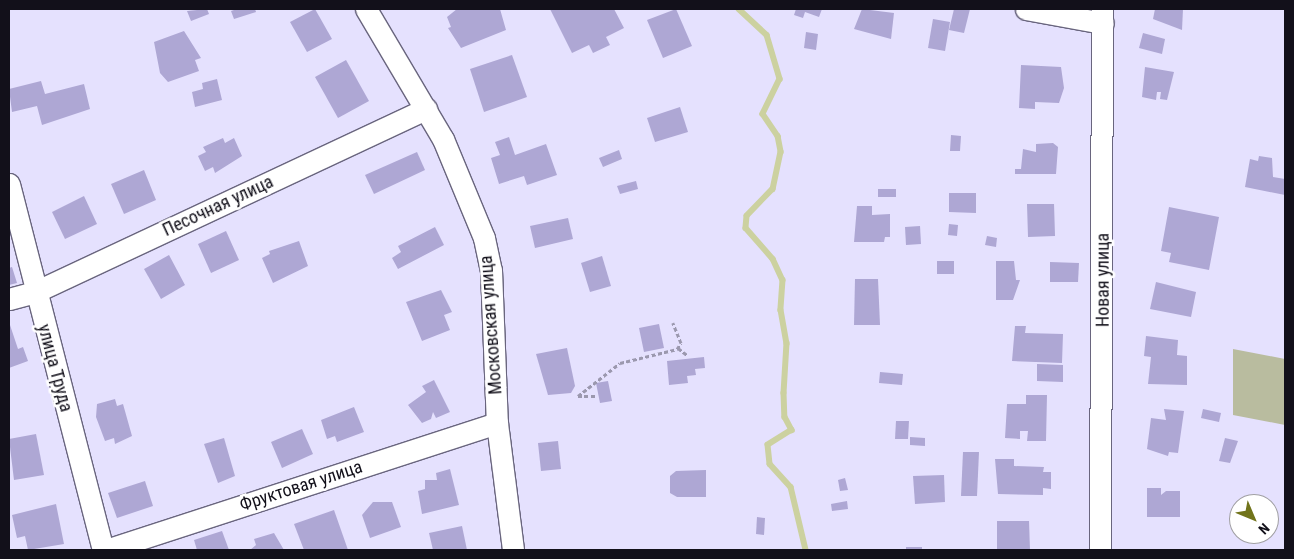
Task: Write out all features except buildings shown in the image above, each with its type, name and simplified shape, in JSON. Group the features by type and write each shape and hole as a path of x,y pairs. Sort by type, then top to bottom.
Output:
{"street":[{"path":"1026,9 1102,16"},
{"name":"Московская улица","path":"373,10 464,183 488,254 497,423 513,550"},
{"name":"Новая улица","path":"1100,550 1102,16"},
{"name":"Песочная улица","path":"9,299 35,292 426,109"},
{"name":"улица Труда","path":"9,184 35,292 104,550"},
{"name":"Фруктовая улица","path":"104,550 497,423"}],"path":[{"path":"673,323 678,348 687,355"},
{"path":"595,396 578,396 620,363 678,348"}],"green space":[{"path":"1233,349 1285,359 1285,425 1233,415"}],"waterway":[{"path":"739,9 767,35 780,79 763,114 778,136 781,152 773,189 747,216 746,228 773,259 783,280 781,310 787,343 784,393 785,417 792,430 768,445 770,464 791,487 806,550"}]}
